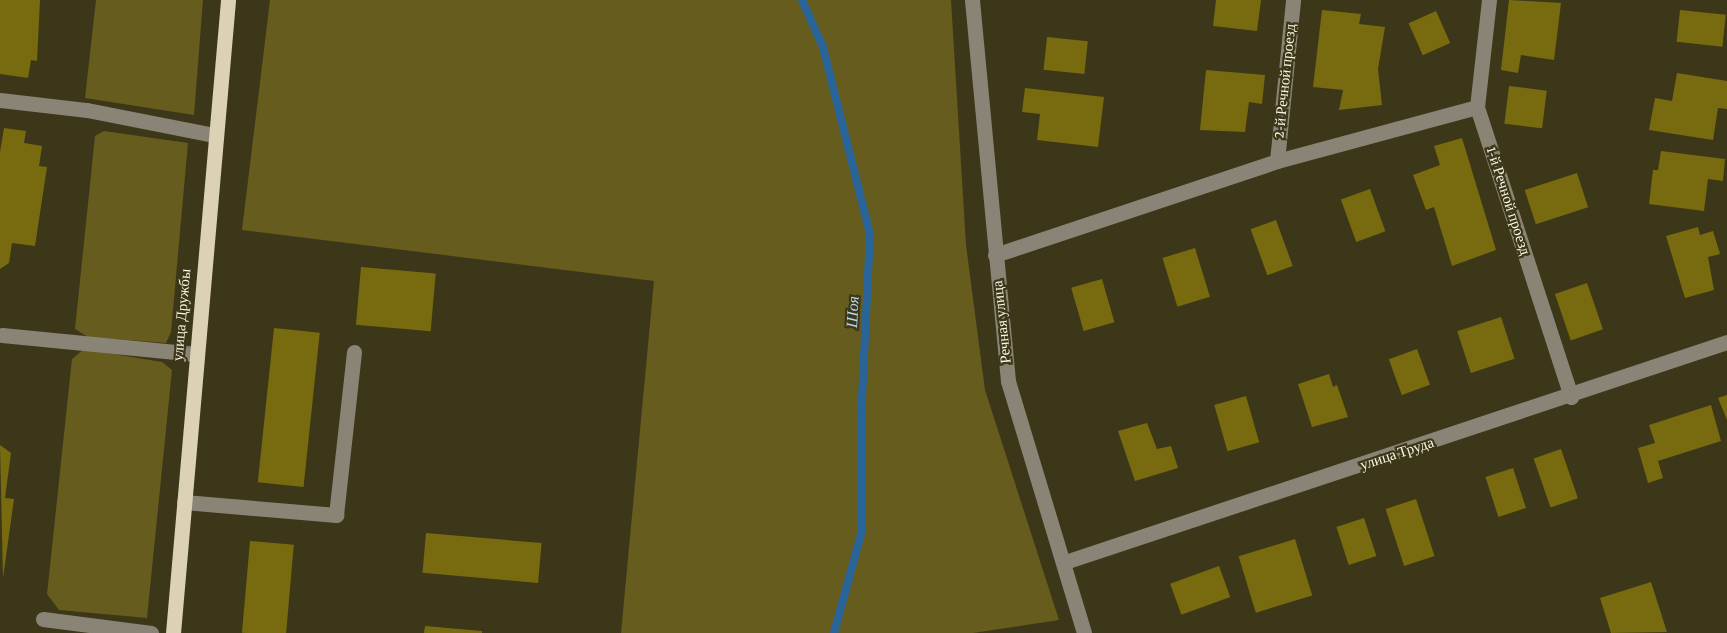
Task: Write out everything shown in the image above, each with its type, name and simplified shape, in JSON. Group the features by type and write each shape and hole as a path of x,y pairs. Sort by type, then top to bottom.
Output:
{"main road":[{"name":"улица Дружбы","path":"173,633 228,0"}],"street":[{"name":"Речная улица","path":"972,0 1008,381 1065,562 1084,633"},
{"name":"2-й Речной проезд","path":"1277,161 1293,0"},
{"name":"1-й Речной проезд","path":"1489,0 1477,107 1571,396"},
{"path":"0,100 87,110 215,135"},
{"path":"995,255 1277,161 1477,107"},
{"path":"2,335 196,354"},
{"name":"улица Труда","path":"1065,562 1571,396 1727,342"},
{"path":"184,502 336,515 354,352"},
{"path":"43,620 151,633"}],"shaded area":[{"path":"96,0 203,0 194,115 85,98"},
{"path":"270,0 951,0 966,245 985,390 1059,620 973,633 621,633 654,281 242,230"},
{"path":"104,131 188,143 171,332 166,343 88,337 75,329 95,136"},
{"path":"84,349 162,362 172,370 147,618 59,610 47,594 72,359"}],"building":[{"path":"0,0 40,0 37,61 31,60 28,78 0,74"},
{"path":"1216,0 1261,0 1257,31 1213,26"},
{"path":"1509,0 1561,3 1554,60 1521,55 1518,73 1501,70"},
{"path":"1322,10 1361,14 1359,24 1385,27 1378,69 1382,105 1339,110 1343,90 1313,87"},
{"path":"1680,10 1726,15 1722,47 1677,42"},
{"path":"1436,11 1450,43 1423,55 1409,23"},
{"path":"1047,37 1088,41 1084,74 1044,70"},
{"path":"1206,70 1265,75 1262,104 1249,102 1245,132 1200,130"},
{"path":"1677,73 1727,81 1727,109 1718,108 1713,140 1649,130 1655,98 1672,101"},
{"path":"1509,86 1547,91 1542,128 1504,124"},
{"path":"1025,88 1104,97 1098,147 1037,140 1040,114 1022,112"},
{"path":"4,128 26,131 24,143 42,146 39,166 47,167 35,246 12,243 9,263 0,269 0,152"},
{"path":"1462,138 1496,250 1452,266 1434,207 1426,210 1413,175 1440,165 1434,146"},
{"path":"1661,151 1725,159 1723,181 1708,179 1704,211 1649,204 1653,170 1658,170"},
{"path":"1577,173 1588,207 1536,224 1525,190"},
{"path":"1370,189 1385,231 1356,242 1341,200"},
{"path":"1276,220 1293,266 1267,275 1251,229"},
{"path":"1698,227 1700,235 1713,231 1720,254 1708,257 1714,290 1685,298 1666,236"},
{"path":"1195,248 1210,297 1177,307 1162,258"},
{"path":"361,267 436,274 431,331 356,325"},
{"path":"1102,279 1114,322 1084,331 1071,288"},
{"path":"1587,283 1603,329 1571,340 1555,294"},
{"path":"1501,317 1515,359 1471,373 1457,331"},
{"path":"274,328 320,333 304,487 258,482"},
{"path":"1417,349 1430,385 1402,395 1389,359"},
{"path":"1329,374 1333,387 1337,385 1348,417 1312,427 1298,384"},
{"path":"1727,395 1727,420 1718,398"},
{"path":"1246,396 1259,442 1228,451 1214,405"},
{"path":"1711,405 1721,441 1658,461 1663,478 1648,483 1638,448 1655,443 1649,425"},
{"path":"1147,423 1157,449 1171,446 1178,468 1135,481 1118,431"},
{"path":"0,445 11,453 5,498 14,499 3,578"},
{"path":"1561,449 1578,498 1551,508 1534,458"},
{"path":"1513,468 1526,508 1498,517 1485,477"},
{"path":"1416,499 1435,556 1404,566 1386,509"},
{"path":"1364,518 1376,556 1349,565 1336,527"},
{"path":"426,533 542,543 538,583 423,573"},
{"path":"1295,539 1312,595 1256,613 1239,556"},
{"path":"250,541 294,545 286,633 242,633"},
{"path":"1219,566 1230,597 1181,615 1170,584"},
{"path":"1651,582 1667,632 1611,633 1600,598"},
{"path":"425,626 482,631 482,633 424,633"}],"waterway":[{"name":"Шоя","path":"802,0 823,47 870,234 861,418 861,534 834,633"}]}
